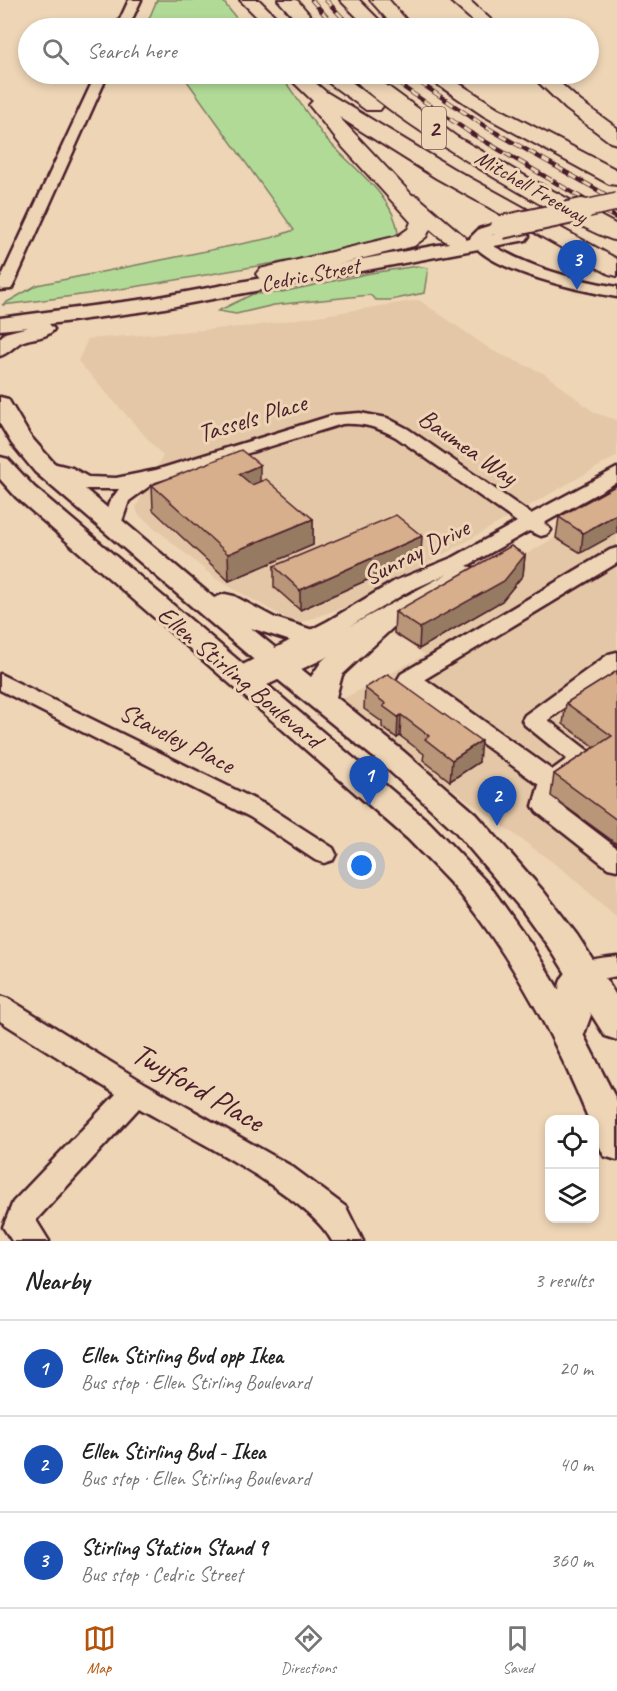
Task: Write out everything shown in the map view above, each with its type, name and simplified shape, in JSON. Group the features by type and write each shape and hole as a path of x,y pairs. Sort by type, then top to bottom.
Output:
{"highway":[{"path":"236,0 250,18"},
{"path":"249,0 268,18"},
{"path":"287,0 303,18"},
{"path":"349,0 368,18"},
{"path":"379,0 395,18"},
{"path":"458,0 479,18"},
{"path":"268,274 406,241 418,232 422,222 347,140 302,84"},
{"path":"305,84 319,96 444,173 617,269"},
{"path":"343,84 409,127 512,178"},
{"name":"Mitchell Freeway","path":"373,84 414,115 512,178 617,234"},
{"name":"Mitchell Freeway","path":"448,84 491,112 617,179"},
{"path":"462,84 491,112"},
{"path":"550,84 573,105 617,138"},
{"path":"398,194 471,244"}],"main road":[{"name":"Cedric Street","path":"0,324 154,304 471,244 617,202"},
{"name":"Cedric Street","path":"510,234 617,214"},
{"name":"Cedric Street","path":"0,309 54,304 471,244"},
{"path":"0,349 13,338 21,335 57,325 122,316 154,304"},
{"name":"Ellen Stirling Boulevard","path":"0,404 20,439 44,467 187,590 393,758 465,822 533,901 616,1022"},
{"name":"Ellen Stirling Boulevard","path":"0,464 25,492 419,831 478,894 548,997 570,1037 617,1144"},
{"path":"187,590 223,601 249,619 283,632 309,638"},
{"path":"321,700 325,678 332,669 393,613"}],"street":[{"path":"127,18 135,0"},
{"path":"5,286 97,84"},
{"path":"471,244 554,278 617,292"},
{"name":"Tassels Place","path":"111,526 115,505 132,488 160,475 325,423 360,418"},
{"name":"Baumea Way","path":"360,418 381,422 402,433 536,527"},
{"name":"Tassels Place","path":"44,467 65,472 84,483 100,485 160,475"},
{"name":"Sunray Drive","path":"244,681 276,664 393,613 536,527 617,474"},
{"name":"Sunray Drive","path":"276,664 309,638 335,626 402,586 536,527 617,488"},
{"path":"552,782 409,679 617,554"},
{"path":"617,659 533,720 583,759 552,782 545,806 617,861"},
{"name":"Staveley Place","path":"0,681 258,811 324,854"},
{"path":"570,1037 579,1012 572,992 576,981 594,969 617,966"},
{"name":"Twyford Place","path":"0,1007 136,1092 281,1175 335,1217 348,1241"},
{"path":"34,1241 18,1227 24,1212 136,1092"}],"shaded area":[{"path":"419,300 493,351 545,374 595,413 617,420 617,456 359,602 296,624 216,579 138,514 136,507 163,456 78,361 88,339 254,326"},
{"path":"617,502 617,918 566,872 455,791 339,701 425,655 391,632"}],"green space":[{"path":"157,0 222,0 236,18 149,18"},
{"path":"189,84 287,84 323,135 379,193 395,219 398,233 374,245 340,253 105,292 2,305 37,285 271,238 294,230"},
{"path":"417,266 428,268 424,293 391,300 376,300 370,295 274,305 236,314 218,311 253,294 277,293 371,273"}],"building":[{"path":"241,450 260,465 239,474 252,485 266,479 313,519 228,554 152,485"},
{"path":"617,485 617,514 583,533 559,517"},
{"path":"396,515 422,536 300,590 274,566"},
{"path":"511,546 525,555 504,581 420,628 395,612"},
{"path":"617,671 617,820 554,774 612,736 566,703"},
{"path":"388,674 481,741 452,760 425,739 429,736 401,715 398,717 383,706 386,704 365,688"}],"railway":[{"path":"312,0 327,18"},
{"path":"326,0 343,18"},
{"path":"399,84 469,132 604,211"},
{"path":"422,84 486,127 617,201"},
{"path":"602,210 617,218"}],"place":[{"name":"Stirling Station Stand 9","path":"577,290"},
{"name":"Ellen Stirling Bvd opp Ikea","path":"369,806"},
{"name":"Ellen Stirling Bvd - Ikea","path":"497,826"}]}
